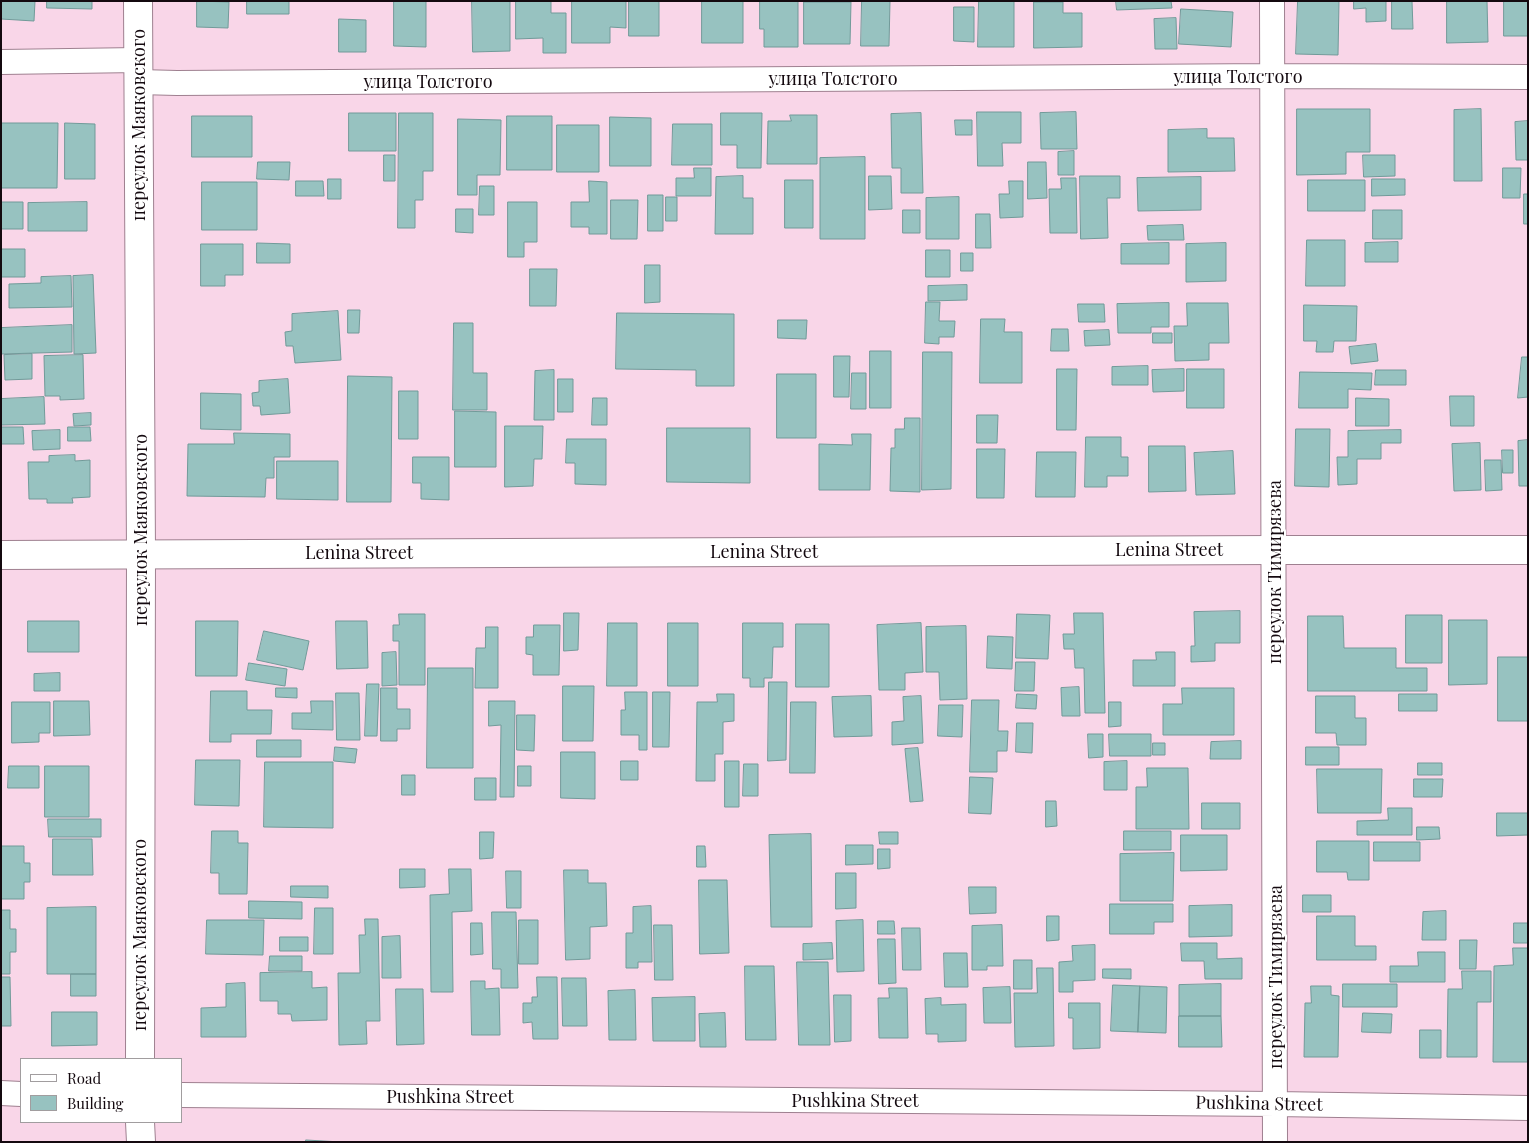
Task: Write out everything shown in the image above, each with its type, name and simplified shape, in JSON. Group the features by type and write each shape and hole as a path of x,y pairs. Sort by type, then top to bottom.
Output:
{"street":[{"name":"переулок Маяковского","path":"138,1 141,554 140,1058"},
{"name":"переулок Тимирязева","path":"1272,1 1275,550 1275,1142"},
{"name":"улица Толстого","path":"1,62 139,71 177,83 1528,76"},
{"name":"Lenina Street","path":"1,555 1528,550"},
{"path":"1,1094 20,1094"},
{"name":"Pushkina Street","path":"182,1095 1276,1104 1528,1108"},
{"path":"140,1123 141,1142"}],"building":[{"path":"1,1 35,1 34,21 1,19"},
{"path":"47,1 92,1 92,9 47,8"},
{"path":"197,1 229,2 228,28 197,27"},
{"path":"247,1 289,1 289,14 247,14"},
{"path":"394,1 426,1 426,47 394,46"},
{"path":"472,1 510,1 510,51 473,52"},
{"path":"516,1 551,1 551,13 566,13 566,53 543,53 543,38 516,39"},
{"path":"572,1 626,1 626,28 610,27 610,43 572,43"},
{"path":"629,1 659,1 659,36 629,36"},
{"path":"702,1 743,1 743,43 702,43"},
{"path":"760,1 798,1 798,47 764,47 764,29 760,29"},
{"path":"862,1 890,1 889,46 861,46"},
{"path":"979,1 1014,1 1014,47 978,47"},
{"path":"1116,1 1171,1 1172,8 1117,10"},
{"path":"1298,1 1339,1 1338,55 1296,54"},
{"path":"1354,1 1386,1 1386,21 1366,22 1366,8 1354,9"},
{"path":"1392,1 1412,1 1413,29 1392,29"},
{"path":"1447,1 1487,1 1488,42 1447,43"},
{"path":"1504,1 1528,1 1528,36 1504,36"},
{"path":"804,2 851,2 850,44 804,44"},
{"path":"1034,2 1063,2 1063,13 1082,13 1082,47 1034,48"},
{"path":"954,7 974,7 974,42 954,41"},
{"path":"1181,9 1233,12 1231,47 1179,44"},
{"path":"1176,18 1177,49 1155,49 1154,19"},
{"path":"339,19 366,20 366,52 339,52"},
{"path":"1297,109 1370,109 1370,152 1346,152 1346,174 1297,175"},
{"path":"1481,109 1482,181 1454,181 1454,110"},
{"path":"977,112 1021,112 1021,143 1002,143 1003,166 978,166"},
{"path":"1076,112 1077,149 1041,149 1040,113"},
{"path":"349,113 396,113 396,151 349,151"},
{"path":"399,113 433,113 433,171 423,171 423,200 415,200 415,228 398,228"},
{"path":"721,113 762,113 761,168 737,168 737,145 721,145"},
{"path":"921,113 923,193 901,193 901,168 892,168 891,114"},
{"path":"790,115 817,115 817,164 767,164 768,121 791,121"},
{"path":"192,116 252,116 252,157 192,157"},
{"path":"507,116 552,116 552,170 507,170"},
{"path":"610,117 651,118 651,166 610,166"},
{"path":"458,119 501,120 500,175 477,175 477,195 458,195"},
{"path":"955,120 972,120 972,135 956,135"},
{"path":"1528,121 1528,160 1516,160 1515,122"},
{"path":"1,123 58,123 57,188 1,188"},
{"path":"65,123 95,124 95,179 65,179"},
{"path":"673,124 712,124 712,165 672,165"},
{"path":"557,125 599,125 599,172 557,172"},
{"path":"1207,129 1207,138 1234,138 1235,171 1168,172 1168,130"},
{"path":"1074,151 1074,175 1058,175 1058,152"},
{"path":"384,155 395,155 395,181 384,181"},
{"path":"1363,155 1395,155 1395,176 1364,177"},
{"path":"865,157 865,239 820,239 820,158"},
{"path":"258,162 290,162 289,180 257,179"},
{"path":"1028,162 1046,162 1047,198 1028,199"},
{"path":"694,168 711,168 711,196 676,196 676,178 694,178"},
{"path":"1503,168 1521,168 1520,198 1503,198"},
{"path":"743,176 743,198 753,198 753,234 715,234 716,177"},
{"path":"869,176 891,176 892,209 869,210"},
{"path":"1080,176 1120,176 1120,198 1107,198 1108,238 1081,239"},
{"path":"1201,177 1201,210 1138,211 1137,178"},
{"path":"1061,178 1076,178 1077,233 1050,233 1049,189 1061,189"},
{"path":"328,179 341,179 341,199 328,199"},
{"path":"1372,179 1405,179 1405,195 1372,196"},
{"path":"785,180 813,180 813,228 785,228"},
{"path":"1308,180 1365,180 1365,211 1308,211"},
{"path":"296,181 323,181 324,196 296,196"},
{"path":"589,181 607,182 607,234 589,234 589,227 571,227 571,202 589,202"},
{"path":"1009,181 1023,181 1023,217 1000,218 999,194 1009,194"},
{"path":"202,182 257,182 257,230 202,230"},
{"path":"480,186 494,186 494,215 479,215"},
{"path":"1524,194 1528,194 1528,224 1524,224"},
{"path":"648,195 663,195 663,231 648,231"},
{"path":"666,197 677,197 677,221 666,221"},
{"path":"959,197 959,239 926,239 926,198"},
{"path":"611,200 638,200 637,239 611,239"},
{"path":"1,202 23,202 23,229 1,229"},
{"path":"87,202 87,231 28,231 28,203"},
{"path":"508,202 537,202 537,242 524,242 524,257 508,257"},
{"path":"456,209 473,209 473,233 456,232"},
{"path":"903,210 920,210 920,233 903,233"},
{"path":"1373,210 1402,210 1402,239 1373,239"},
{"path":"976,214 990,214 991,248 976,248"},
{"path":"1183,225 1184,240 1148,240 1147,226"},
{"path":"1307,240 1345,240 1345,286 1306,286"},
{"path":"1398,242 1398,262 1365,262 1365,243"},
{"path":"257,243 290,244 290,263 257,263"},
{"path":"1169,243 1169,264 1121,264 1121,244"},
{"path":"1226,243 1226,281 1186,282 1186,244"},
{"path":"201,244 243,244 243,275 225,275 225,286 201,286"},
{"path":"1,249 25,249 25,277 1,277"},
{"path":"926,250 950,250 950,277 926,277"},
{"path":"961,253 973,253 973,271 961,271"},
{"path":"645,265 660,265 660,302 645,303"},
{"path":"530,269 557,269 556,306 530,306"},
{"path":"93,275 96,353 74,354 73,276"},
{"path":"71,276 72,307 9,308 9,284 41,283 41,277"},
{"path":"967,285 967,300 928,301 928,286"},
{"path":"926,302 940,302 939,321 955,321 954,337 939,337 939,344 925,343"},
{"path":"1169,303 1169,327 1151,327 1151,333 1118,333 1117,304"},
{"path":"1187,303 1228,303 1229,343 1209,343 1209,360 1175,361 1174,326 1187,326"},
{"path":"1078,304 1104,304 1105,322 1079,322"},
{"path":"1304,305 1357,306 1356,341 1334,341 1333,352 1316,352 1317,341 1304,341"},
{"path":"348,310 360,310 359,333 348,333"},
{"path":"338,311 341,360 295,363 293,346 286,346 285,332 292,331 292,314"},
{"path":"617,313 734,314 734,386 696,386 696,370 616,369"},
{"path":"981,319 1005,319 1004,332 1022,332 1022,383 980,383"},
{"path":"778,320 807,320 806,339 778,338"},
{"path":"454,323 473,323 473,373 487,373 487,410 453,410"},
{"path":"72,325 72,352 1,354 1,328"},
{"path":"1052,329 1068,329 1069,351 1051,351"},
{"path":"1109,330 1110,345 1085,346 1084,331"},
{"path":"1153,333 1172,333 1172,343 1153,343"},
{"path":"1376,344 1378,361 1351,364 1349,347"},
{"path":"870,351 891,351 891,408 870,408"},
{"path":"923,352 952,352 951,489 922,490"},
{"path":"32,354 32,379 5,380 4,355"},
{"path":"83,355 84,399 60,400 60,396 45,396 44,356"},
{"path":"834,356 850,356 849,397 834,397"},
{"path":"1522,357 1528,357 1528,397 1518,398"},
{"path":"1148,366 1148,385 1112,385 1112,367"},
{"path":"1057,369 1077,369 1076,430 1057,430"},
{"path":"1184,369 1184,391 1153,392 1152,370"},
{"path":"1187,369 1224,369 1224,408 1187,408"},
{"path":"554,370 554,420 534,420 535,371"},
{"path":"1376,370 1406,370 1406,385 1375,385"},
{"path":"1300,372 1372,373 1371,390 1348,389 1348,408 1299,408"},
{"path":"852,373 866,373 866,409 851,409"},
{"path":"777,374 816,374 816,438 777,438"},
{"path":"348,376 392,377 391,502 347,502"},
{"path":"288,379 290,413 261,415 260,406 253,406 252,393 259,392 259,381"},
{"path":"558,379 573,379 573,412 558,412"},
{"path":"399,391 418,391 418,439 399,439"},
{"path":"201,393 241,394 241,430 201,429"},
{"path":"1450,396 1474,396 1474,426 1451,426"},
{"path":"44,397 45,424 1,425 1,399"},
{"path":"593,398 607,398 607,425 592,425"},
{"path":"1356,398 1389,399 1389,426 1356,426"},
{"path":"455,411 496,412 496,467 455,467"},
{"path":"91,413 91,425 74,426 73,414"},
{"path":"977,415 998,415 997,443 977,443"},
{"path":"905,418 920,418 920,492 890,491 891,448 895,448 895,429 904,429"},
{"path":"505,426 543,426 542,459 534,459 533,486 505,487"},
{"path":"1,427 23,427 24,444 1,444"},
{"path":"68,427 90,427 91,441 68,441"},
{"path":"667,428 750,428 750,483 667,482"},
{"path":"1296,429 1330,429 1329,487 1295,486"},
{"path":"60,430 60,449 33,450 32,431"},
{"path":"1401,430 1401,443 1381,443 1381,459 1357,459 1357,484 1338,485 1337,457 1348,457 1348,431"},
{"path":"234,433 290,434 290,457 274,457 274,478 266,478 265,497 187,496 188,444 234,444"},
{"path":"852,434 871,434 870,490 819,490 819,444 852,445"},
{"path":"1086,437 1121,437 1121,457 1128,457 1128,476 1107,476 1107,487 1085,487"},
{"path":"567,439 606,439 606,485 575,484 575,463 566,463"},
{"path":"1528,440 1528,486 1519,486 1518,441"},
{"path":"1480,443 1481,490 1454,491 1452,444"},
{"path":"1149,446 1185,446 1186,491 1149,492"},
{"path":"977,449 1005,449 1004,498 977,498"},
{"path":"1502,450 1513,450 1513,473 1503,473"},
{"path":"1233,451 1235,494 1196,495 1194,453"},
{"path":"1037,452 1076,452 1075,497 1036,497"},
{"path":"75,455 75,461 90,460 90,497 72,498 73,503 47,503 47,499 29,499 28,462 49,462 49,456"},
{"path":"413,457 449,457 449,500 421,499 421,483 413,483"},
{"path":"1485,460 1501,460 1502,490 1486,491"},
{"path":"277,461 338,461 338,500 277,499"},
{"path":"1240,611 1240,643 1215,643 1215,661 1191,662 1191,646 1195,646 1194,612"},
{"path":"564,613 579,613 578,650 564,651"},
{"path":"1074,613 1103,613 1105,713 1085,713 1084,668 1075,668 1074,649 1064,649 1063,634 1074,634"},
{"path":"399,614 425,614 425,685 399,685 399,641 393,641 393,625 399,625"},
{"path":"1017,614 1050,615 1048,659 1016,658"},
{"path":"1406,615 1442,615 1442,663 1406,663"},
{"path":"1308,616 1343,616 1344,648 1396,648 1396,668 1427,668 1427,691 1308,691"},
{"path":"1449,620 1487,620 1487,684 1449,685"},
{"path":"28,621 79,621 79,652 28,652"},
{"path":"196,621 238,621 237,676 196,676"},
{"path":"336,621 367,621 368,668 337,669"},
{"path":"608,623 637,623 637,686 607,686"},
{"path":"668,623 698,623 698,686 668,686"},
{"path":"743,623 783,623 783,647 773,647 772,678 764,678 764,687 750,687 750,678 743,678"},
{"path":"921,623 923,672 905,673 905,690 879,690 877,625"},
{"path":"796,624 829,624 829,687 796,687"},
{"path":"534,625 560,625 559,675 533,675 533,655 526,654 526,637 533,637"},
{"path":"966,626 967,699 940,700 939,672 926,672 926,627"},
{"path":"486,627 498,627 498,688 475,688 476,648 485,648"},
{"path":"264,631 309,641 303,670 257,660"},
{"path":"988,636 1013,637 1012,669 987,668"},
{"path":"396,652 397,685 382,686 382,653"},
{"path":"1156,652 1175,652 1175,686 1133,686 1133,660 1156,660"},
{"path":"1498,657 1528,657 1528,721 1498,721"},
{"path":"1016,662 1035,662 1034,691 1015,691"},
{"path":"249,663 287,669 285,686 246,680"},
{"path":"428,668 473,668 473,768 427,768"},
{"path":"60,673 60,691 34,691 34,674"},
{"path":"769,682 787,682 786,760 768,761"},
{"path":"367,684 379,684 377,736 365,736"},
{"path":"563,686 594,686 593,741 563,741"},
{"path":"1079,687 1080,716 1062,716 1061,688"},
{"path":"276,688 297,688 297,698 276,697"},
{"path":"381,688 397,688 397,709 410,709 410,729 397,729 397,741 381,741"},
{"path":"1182,688 1234,688 1234,735 1163,735 1163,704 1182,704"},
{"path":"211,691 247,691 247,710 272,710 271,734 231,734 231,742 210,742"},
{"path":"625,692 647,692 647,750 639,750 639,735 621,735 621,710 625,710"},
{"path":"653,692 670,692 669,747 653,747"},
{"path":"336,693 359,693 360,740 337,740"},
{"path":"717,694 734,694 734,721 723,722 723,754 715,754 715,781 696,781 697,702 717,702"},
{"path":"1017,694 1037,695 1036,709 1016,708"},
{"path":"1399,694 1437,694 1437,711 1399,711"},
{"path":"871,696 872,736 834,737 832,697"},
{"path":"921,696 923,743 892,745 892,722 904,721 903,697"},
{"path":"1316,696 1355,696 1355,718 1366,718 1366,745 1337,745 1336,733 1316,733"},
{"path":"972,700 999,700 998,731 1008,731 1007,751 997,751 997,772 970,772"},
{"path":"54,701 89,701 90,735 54,736"},
{"path":"311,701 333,701 333,730 292,729 292,713 311,713"},
{"path":"489,701 515,701 514,797 500,797 501,725 489,726"},
{"path":"12,702 50,702 50,733 39,733 39,742 12,743"},
{"path":"791,702 816,702 815,773 790,773"},
{"path":"1109,702 1121,702 1121,726 1109,727"},
{"path":"939,705 963,705 962,737 938,736"},
{"path":"517,715 535,715 534,751 517,750"},
{"path":"1017,723 1033,723 1032,753 1016,752"},
{"path":"1088,734 1103,734 1103,757 1089,758"},
{"path":"1109,734 1151,734 1151,756 1110,756"},
{"path":"257,740 301,740 301,757 257,757"},
{"path":"1241,741 1241,759 1210,759 1211,742"},
{"path":"1153,743 1165,743 1165,755 1153,755"},
{"path":"335,747 357,749 355,763 334,761"},
{"path":"1306,747 1339,747 1339,765 1306,765"},
{"path":"918,748 923,801 910,802 905,749"},
{"path":"561,752 595,752 595,799 561,798"},
{"path":"196,760 240,760 239,806 195,805"},
{"path":"621,761 638,761 638,780 621,780"},
{"path":"725,761 739,761 739,807 725,807"},
{"path":"1127,761 1127,790 1104,790 1104,762"},
{"path":"265,762 333,762 333,828 264,827"},
{"path":"1418,763 1442,763 1442,775 1418,775"},
{"path":"744,764 758,764 758,796 743,796"},
{"path":"9,766 39,766 39,788 8,788"},
{"path":"45,766 89,766 89,817 45,817"},
{"path":"518,766 531,766 531,786 518,786"},
{"path":"1147,768 1188,768 1189,829 1136,829 1136,787 1147,787"},
{"path":"1317,769 1382,769 1381,813 1318,813"},
{"path":"402,775 415,775 415,795 402,795"},
{"path":"970,777 993,778 991,814 969,813"},
{"path":"475,778 496,778 496,800 475,800"},
{"path":"1414,779 1443,779 1442,797 1414,797"},
{"path":"1046,801 1056,801 1057,826 1046,827"},
{"path":"1202,803 1240,803 1240,829 1202,829"},
{"path":"1388,808 1412,808 1412,835 1357,835 1357,821 1388,820"},
{"path":"1497,813 1528,813 1528,835 1497,836"},
{"path":"48,819 101,819 101,837 49,837"},
{"path":"1417,827 1439,827 1440,839 1417,840"},
{"path":"212,831 238,831 238,843 248,843 247,894 219,894 219,873 211,873"},
{"path":"1124,831 1171,831 1171,850 1124,850"},
{"path":"480,832 494,832 493,858 480,859"},
{"path":"879,832 898,832 898,844 880,844"},
{"path":"811,834 812,927 771,927 769,835"},
{"path":"1181,835 1227,835 1227,870 1181,871"},
{"path":"53,839 92,839 93,875 53,875"},
{"path":"1317,841 1369,841 1369,880 1348,880 1347,872 1317,872"},
{"path":"1374,842 1420,842 1420,861 1374,861"},
{"path":"846,845 873,845 873,864 846,865"},
{"path":"1,846 24,846 24,863 30,863 30,882 24,882 24,899 1,899"},
{"path":"697,846 705,846 706,867 697,867"},
{"path":"878,849 890,849 890,868 878,869"},
{"path":"1174,853 1173,901 1120,901 1120,854"},
{"path":"400,869 425,869 425,887 400,888"},
{"path":"449,869 471,869 472,911 452,912 453,992 431,992 430,895 449,894"},
{"path":"564,870 588,870 588,883 606,883 607,926 590,927 590,959 566,960"},
{"path":"506,871 521,871 521,908 507,908"},
{"path":"836,873 856,873 856,908 836,909"},
{"path":"699,880 727,880 729,953 700,954"},
{"path":"291,886 328,886 328,898 291,897"},
{"path":"969,887 996,887 996,913 970,914"},
{"path":"1303,895 1331,895 1331,912 1303,912"},
{"path":"249,901 302,902 302,919 249,918"},
{"path":"1110,904 1173,904 1173,922 1154,922 1154,934 1110,934"},
{"path":"1232,905 1232,936 1189,937 1189,906"},
{"path":"651,906 652,962 638,962 638,968 626,968 626,933 633,933 633,907"},
{"path":"96,907 96,974 47,974 47,908"},
{"path":"315,908 333,908 333,954 314,954"},
{"path":"1,910 10,910 10,929 16,929 16,952 10,952 10,974 1,974"},
{"path":"1446,911 1446,940 1422,940 1423,912"},
{"path":"492,912 516,912 518,988 501,988 501,969 493,969"},
{"path":"1047,916 1059,916 1059,940 1047,941"},
{"path":"1317,916 1355,916 1355,946 1376,946 1376,960 1317,960"},
{"path":"365,919 378,919 380,1021 366,1021 367,1044 339,1045 338,973 360,973 359,935 365,935"},
{"path":"207,920 264,920 263,955 206,954"},
{"path":"519,920 538,920 538,964 519,964"},
{"path":"863,920 864,971 837,972 836,921"},
{"path":"878,921 894,921 895,934 878,934"},
{"path":"471,923 482,923 483,954 471,955"},
{"path":"1514,923 1528,923 1528,943 1514,943"},
{"path":"654,925 672,925 673,980 655,980"},
{"path":"1002,925 1003,966 987,966 987,970 972,970 972,926"},
{"path":"902,928 920,928 921,970 903,970"},
{"path":"400,936 401,978 382,978 382,937"},
{"path":"280,937 308,937 308,951 280,951"},
{"path":"878,939 895,939 896,983 879,984"},
{"path":"1460,940 1477,940 1476,969 1460,969"},
{"path":"832,943 833,959 803,960 803,944"},
{"path":"1181,943 1217,943 1217,959 1242,958 1242,979 1205,979 1204,961 1182,961"},
{"path":"1095,945 1095,980 1073,981 1073,992 1059,992 1059,962 1073,961 1072,946"},
{"path":"1513,948 1528,948 1528,1062 1493,1062 1494,966 1513,965"},
{"path":"1418,952 1445,952 1445,982 1390,982 1390,966 1418,966"},
{"path":"944,953 967,953 968,987 945,987"},
{"path":"270,956 302,956 302,971 269,971"},
{"path":"1014,960 1032,960 1032,989 1014,989"},
{"path":"797,962 828,962 830,1045 799,1045"},
{"path":"745,966 774,966 776,1040 746,1040"},
{"path":"1037,968 1053,968 1054,1046 1015,1047 1014,993 1037,993"},
{"path":"1103,969 1131,969 1131,979 1103,978"},
{"path":"1462,971 1491,971 1491,1002 1477,1002 1477,1057 1447,1057 1448,989 1462,989"},
{"path":"312,972 312,988 327,987 327,1020 292,1021 291,1014 278,1014 278,1001 260,1001 260,973"},
{"path":"71,974 96,974 96,996 71,996"},
{"path":"1,977 10,977 11,1026 1,1026"},
{"path":"537,977 557,977 558,1039 533,1039 532,1022 523,1023 523,1003 532,1003 532,997 537,997"},
{"path":"562,978 586,978 587,1026 563,1026"},
{"path":"471,981 485,981 485,989 499,988 500,1035 472,1035"},
{"path":"245,983 246,1037 201,1037 201,1008 226,1007 226,984"},
{"path":"1221,984 1221,1016 1179,1016 1179,985"},
{"path":"1343,984 1397,984 1397,1007 1343,1007"},
{"path":"1113,985 1140,986 1138,1032 1111,1031"},
{"path":"1140,986 1167,987 1166,1033 1138,1032"},
{"path":"1311,986 1331,986 1331,995 1339,996 1338,1057 1304,1057 1305,1003 1311,1003"},
{"path":"1010,987 1011,1023 984,1023 983,988"},
{"path":"889,988 907,988 908,1038 879,1038 878,998 889,998"},
{"path":"396,989 423,989 424,1044 397,1045"},
{"path":"635,990 636,1040 609,1040 608,991"},
{"path":"834,995 851,995 851,1041 835,1042"},
{"path":"695,997 695,1041 653,1041 652,998"},
{"path":"941,998 941,1005 966,1004 966,1041 938,1042 938,1034 926,1034 925,999"},
{"path":"1069,1003 1100,1003 1100,1048 1073,1049 1073,1018 1069,1018"},
{"path":"52,1012 97,1012 97,1045 52,1046"},
{"path":"725,1013 726,1047 700,1047 699,1014"},
{"path":"1363,1013 1392,1014 1391,1033 1362,1032"},
{"path":"1179,1016 1221,1016 1222,1047 1179,1047"},
{"path":"1420,1030 1441,1030 1441,1058 1420,1058"},
{"path":"306,1140 341,1142 306,1142"}]}
